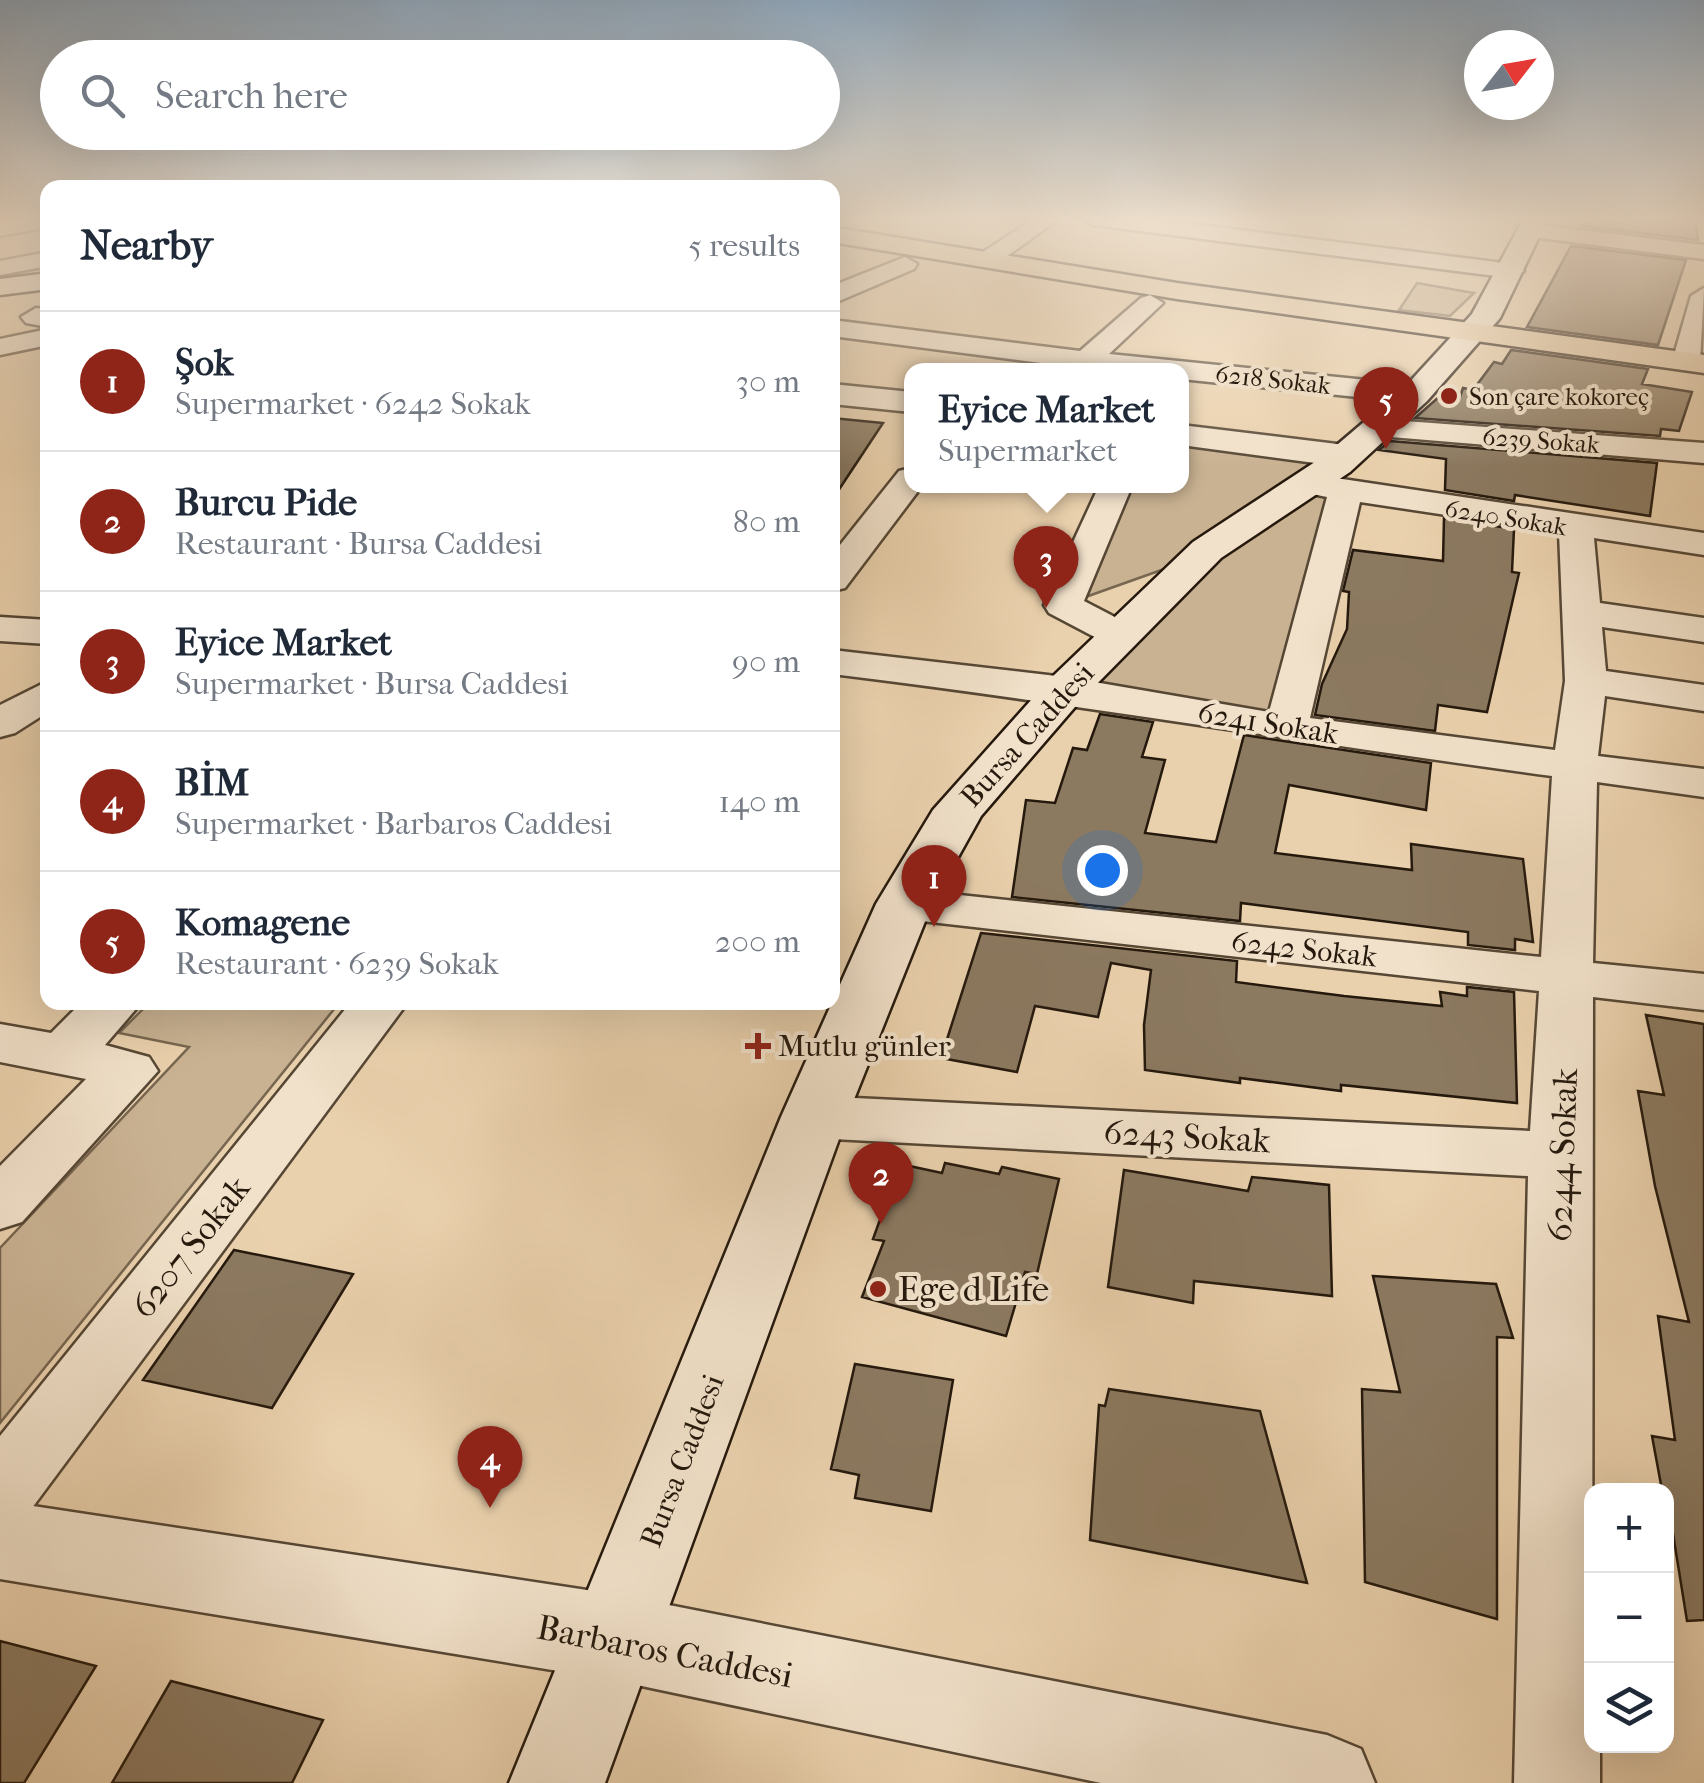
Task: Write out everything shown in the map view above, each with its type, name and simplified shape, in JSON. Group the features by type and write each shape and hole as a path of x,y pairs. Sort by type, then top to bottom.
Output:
{"main road":[{"path":"1145,301 1698,369"},
{"path":"1240,301 1469,338"},
{"name":"Bursa Caddesi","path":"558,1783 814,1117 904,904 958,810 1065,690 1207,550 1355,453 1469,338 1493,301"},
{"path":"840,395 904,401"},
{"path":"840,406 904,411"},
{"path":"1189,436 1355,453"},
{"path":"1189,444 1355,453"},
{"name":"Barbaros Caddesi","path":"0,1540 614,1637 1327,1783"}],"street":[{"path":"1698,369 1703,301"},
{"path":"1081,363 1150,302"},
{"path":"0,347 27,321"},
{"name":"6218 Sokak","path":"840,329 1066,363"},
{"name":"6218 Sokak","path":"1189,400 1355,453"},
{"path":"1286,728 1355,453"},
{"name":"6239 Sokak","path":"1355,453 1704,453"},
{"name":"6240 Sokak","path":"1355,453 1576,528 1704,544"},
{"path":"840,570 904,487"},
{"path":"1113,493 1063,605 1120,635"},
{"name":"6244 Sokak","path":"1557,1783 1559,1155 1570,979 1575,764 1586,681 1576,528"},
{"path":"1582,612 1704,630"},
{"path":"0,629 40,632"},
{"name":"6241 Sokak","path":"840,663 1065,690 1286,728 1704,783"},
{"path":"1586,681 1704,698"},
{"path":"0,724 40,698"},
{"name":"6242 Sokak","path":"904,904 1704,992"},
{"path":"63,1054 107,1010"},
{"name":"6207 Sokak","path":"0,1492 375,1010"},
{"path":"0,1043 130,1071 0,1205"},
{"name":"6243 Sokak","path":"814,1117 1559,1155"}],"shaded area":[{"path":"1405,301 1465,301 1450,316 1399,310"},
{"path":"1189,445 1337,464 1309,483 1346,490 1286,728 1065,690 1198,557 1063,605 1112,493 1189,493"},
{"path":"142,1010 333,1010 0,1423 0,1248 189,1047 119,1033"}],"building":[{"path":"1541,301 1672,301 1658,345 1527,327"},
{"path":"1511,350 1648,369 1642,384 1692,392 1679,431 1661,429 1660,436 1415,418 1440,396 1460,397 1463,388 1473,390 1494,362 1502,364"},
{"path":"840,419 883,423 840,488"},
{"path":"1390,441 1657,463 1650,516 1515,495 1514,501 1445,490 1446,459 1379,450"},
{"path":"1444,518 1514,529 1512,572 1519,573 1487,712 1438,705 1435,731 1315,715 1322,684 1347,629 1349,592 1343,591 1353,550 1443,561"},
{"path":"1100,714 1153,722 1142,757 1165,760 1145,833 1216,842 1244,735 1431,763 1426,810 1289,785 1275,853 1412,870 1411,844 1523,859 1533,942 1515,939 1515,950 1468,945 1468,932 1241,903 1240,921 1012,897 1026,800 1055,803 1073,748 1087,750"},
{"path":"981,933 1237,961 1236,982 1344,996 1442,1006 1440,992 1467,996 1467,987 1514,992 1517,1103 1341,1085 1341,1091 1240,1078 1240,1083 1145,1070 1144,1025 1151,970 1111,963 1098,1017 1035,1006 1017,1072 941,1058"},
{"path":"1646,1015 1704,1024 1704,1620 1687,1621 1674,1540 1674,1483 1661,1483 1652,1436 1675,1440 1658,1316 1689,1322 1655,1186 1638,1091 1664,1095"},
{"path":"945,1163 999,1174 1002,1167 1059,1179 1037,1274 1025,1272 1006,1336 862,1297 884,1241 873,1239 900,1164 942,1173"},
{"path":"1124,1170 1248,1191 1252,1177 1329,1185 1332,1296 1194,1281 1193,1303 1108,1287"},
{"path":"234,1250 353,1274 272,1408 143,1380"},
{"path":"1373,1276 1496,1284 1513,1338 1497,1337 1497,1619 1365,1582 1362,1389 1400,1392"},
{"path":"855,1364 953,1380 931,1511 855,1498 859,1475 831,1469"},
{"path":"1109,1389 1260,1411 1307,1583 1090,1540 1099,1405 1105,1406"},
{"path":"0,1641 96,1666 24,1783 0,1783"},
{"path":"171,1681 323,1720 292,1783 112,1783"}],"place":[{"name":"Son çare kokoreç","path":"1449,396"},
{"name":"Komagene","path":"1386,449"},
{"name":"Eyice Market","path":"1046,608"},
{"name":"Şok","path":"934,927"},
{"name":"Mutlu günler","path":"758,1046"},
{"name":"Burcu Pide","path":"881,1224"},
{"name":"Ege d Life","path":"878,1289"},
{"name":"BİM","path":"490,1508"}]}
